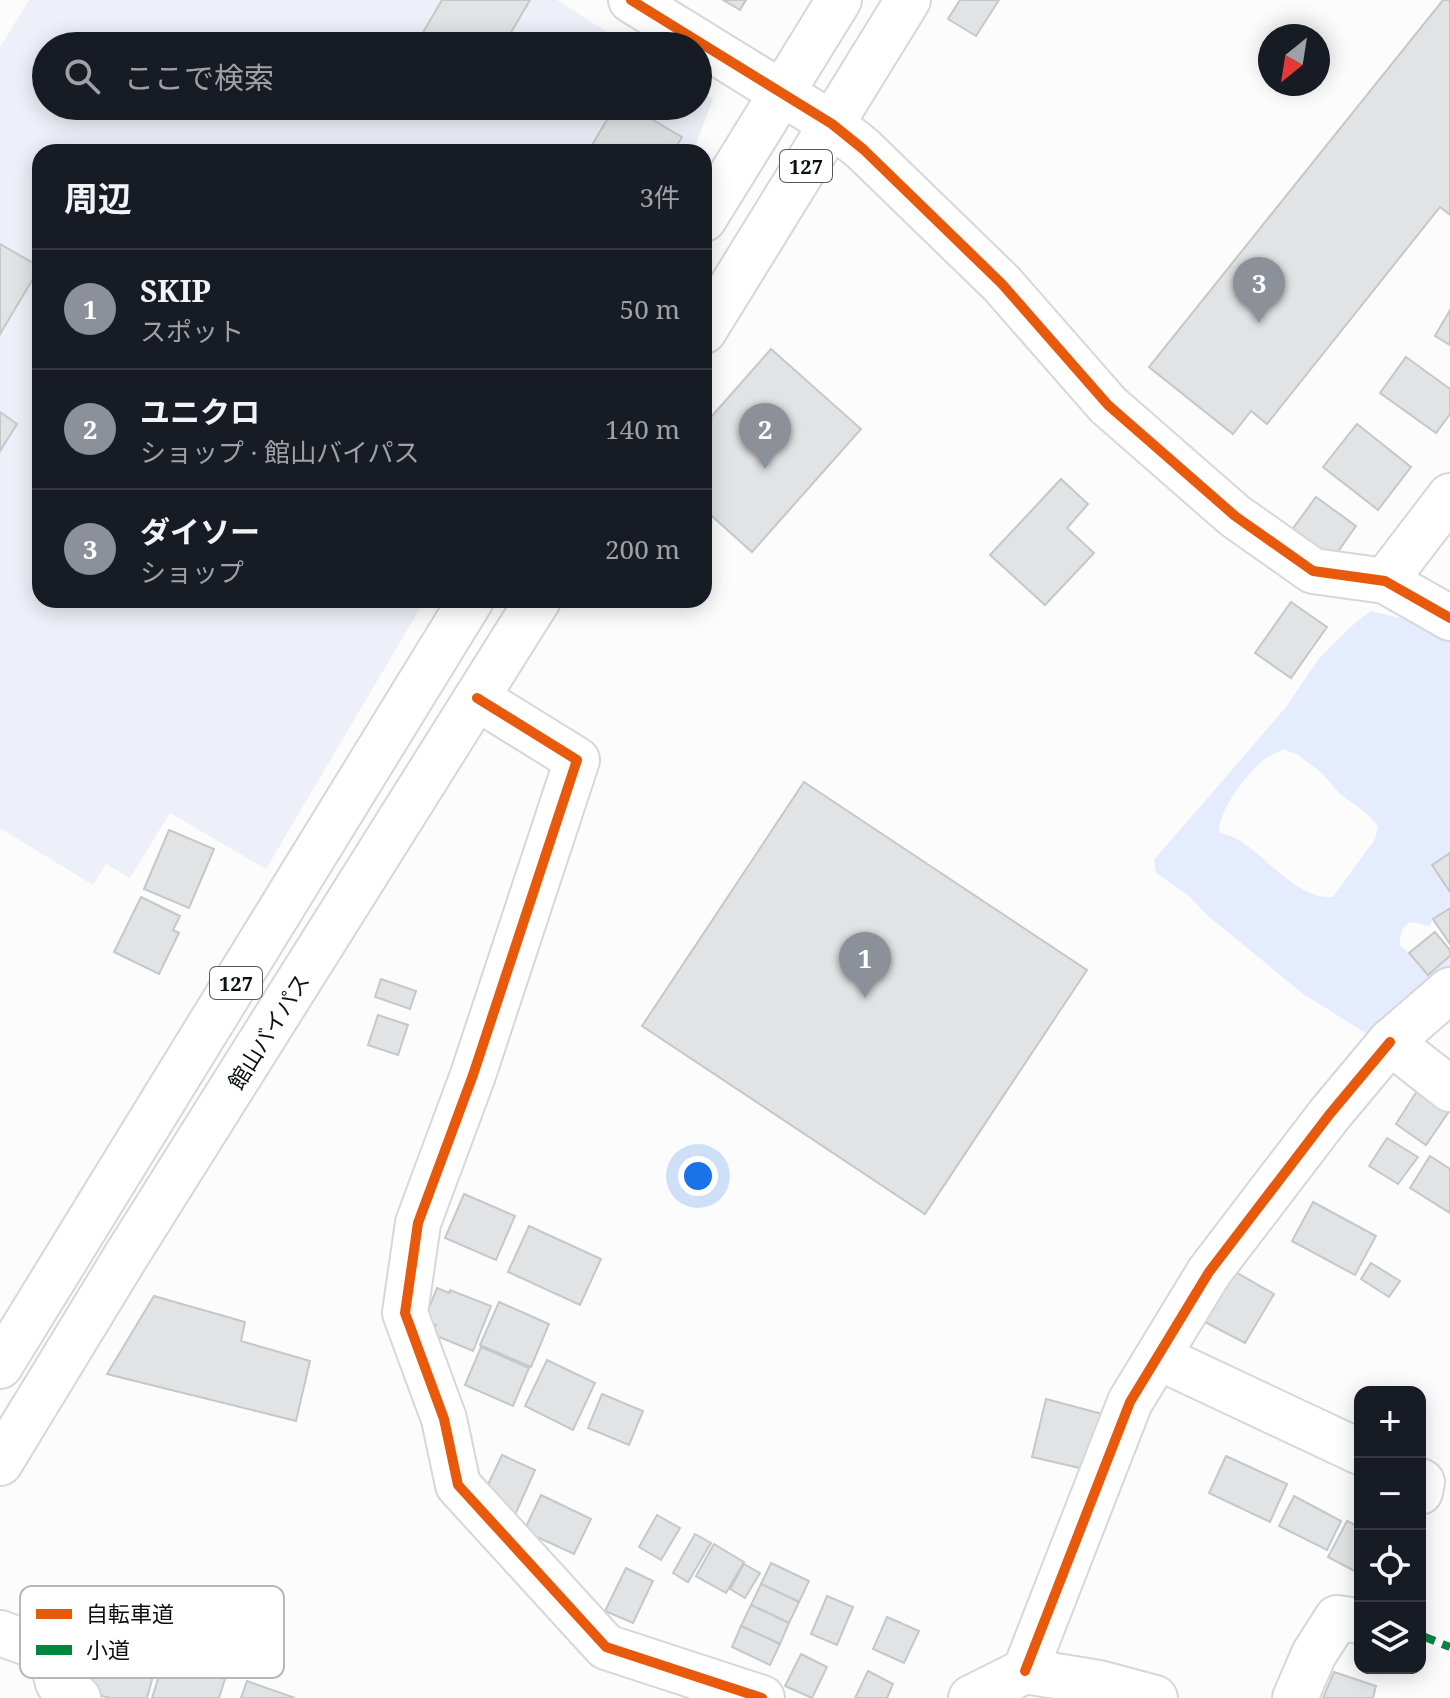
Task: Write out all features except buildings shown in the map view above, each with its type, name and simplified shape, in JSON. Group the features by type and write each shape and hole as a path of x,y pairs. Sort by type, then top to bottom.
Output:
{"main road":[{"path":"631,0 682,32"},
{"name":"127","path":"712,206 839,0"},
{"name":"127","path":"712,318 908,0"},
{"path":"712,51 832,124 863,149 1002,284 1108,405 1235,516 1313,571 1385,581 1450,618"},
{"path":"1385,581 1450,496"},
{"name":"127","path":"0,1366 466,608"},
{"name":"館山バイパス","path":"0,1463 123,1261 533,608"},
{"path":"477,698 577,760 473,1075 418,1223 405,1313 444,1419 458,1485 606,1647 762,1698"},
{"path":"1025,1671 1130,1402 1209,1272 1329,1115 1390,1042 1450,990"},
{"path":"1390,1042 1450,1089"},
{"path":"1158,1357 1354,1449"},
{"path":"1295,1698 1314,1654 1337,1618 1354,1620"},
{"path":"0,1633 20,1640"},
{"path":"971,1698 1025,1671 1099,1683 1155,1698"},
{"path":"57,1678 58,1683 78,1698"}],"shaded area":[{"path":"29,0 557,0 607,32 32,32 32,120 705,120 696,144 32,144 32,608 420,608 266,869 170,813 130,878 106,864 93,885 0,828 0,47"},
{"path":"1371,611 1421,623 1450,636 1450,853 1432,865 1450,892 1450,905 1433,919 1430,926 1407,924 1400,945 1428,974 1450,956 1450,1016 1378,1041 1302,993 1207,915 1188,895 1156,873 1154,860 1286,707 1320,657","holes":["1283,749 1298,755 1322,773 1340,794 1378,826 1375,839 1333,897 1309,892 1242,842 1219,832 1229,802 1259,764"]}],"marked path":[{"path":"1426,1637 1450,1647"}],"cycle path":[{"path":"631,0 683,32"},
{"path":"712,50 832,124 863,149 1002,284 1108,405 1235,516 1313,571 1385,581 1450,618"},
{"path":"477,698 577,760 473,1075 418,1223 405,1313 444,1419 458,1485 606,1647 762,1698"},
{"path":"1025,1671 1130,1402 1209,1272 1329,1115 1390,1042"}],"place":[{"name":"ダイソー","path":"1259,323"},
{"name":"ユニクロ","path":"765,469"},
{"name":"SKIP","path":"865,998"}]}
